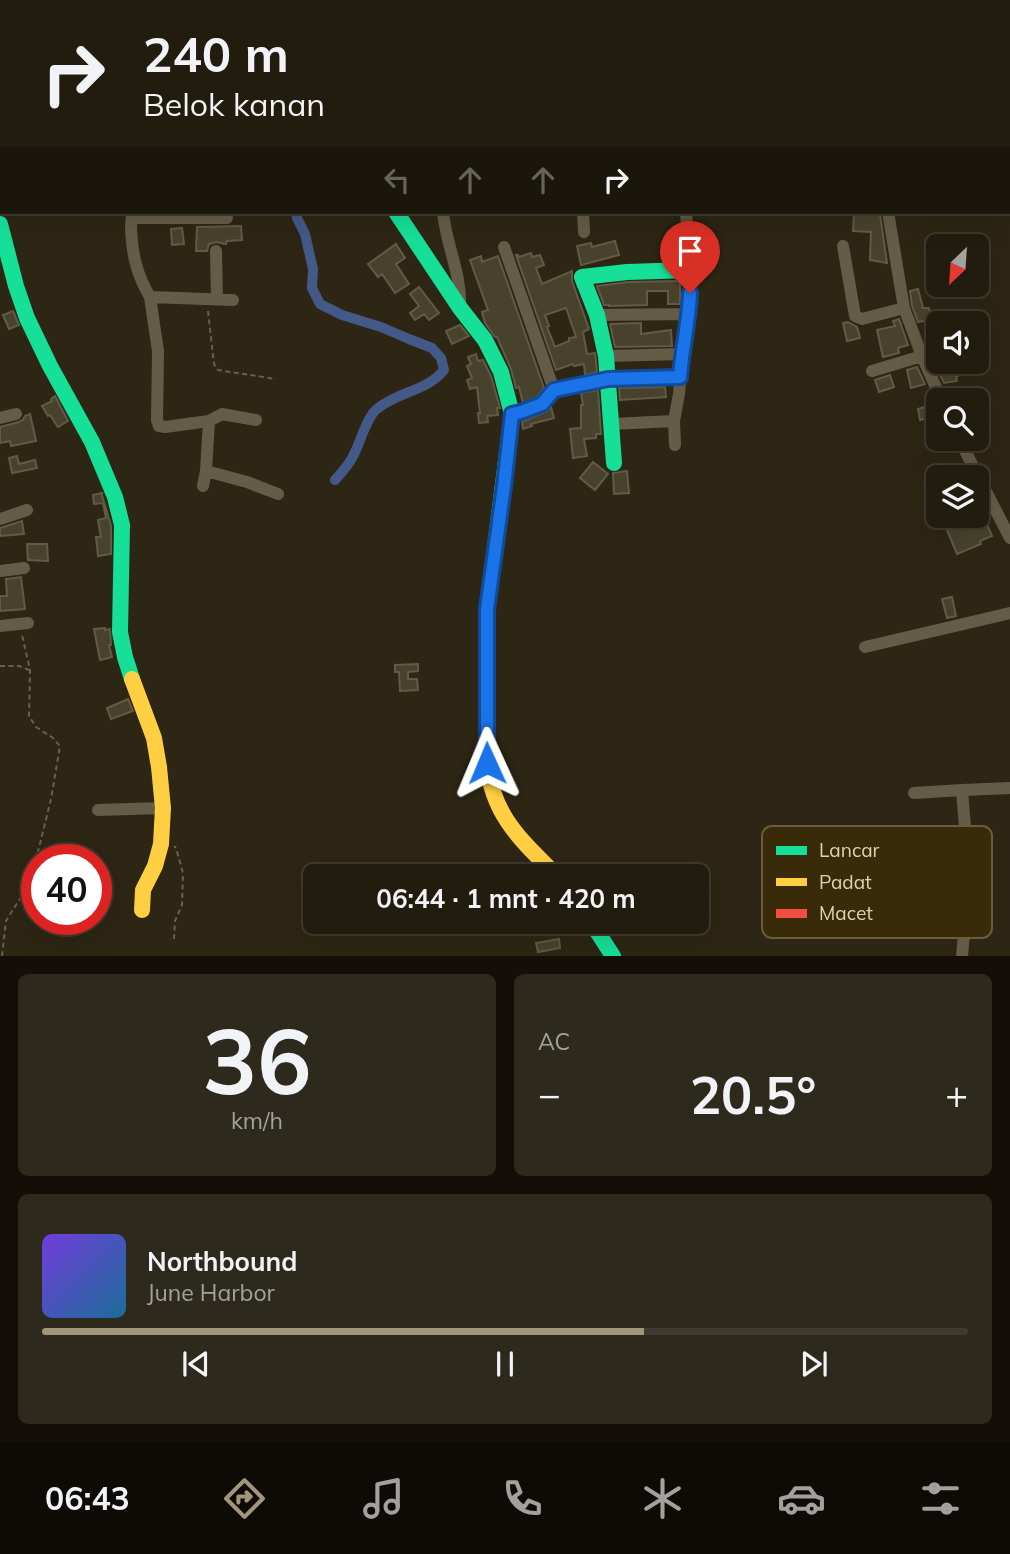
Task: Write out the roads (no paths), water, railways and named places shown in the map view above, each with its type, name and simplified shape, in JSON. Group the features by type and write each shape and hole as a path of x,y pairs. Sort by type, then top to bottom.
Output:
{"street":[{"path":"397,214 460,308 485,340 501,372 512,414 487,609 487,763 496,803 503,817 545,864"},
{"path":"443,214 458,279 460,308"},
{"path":"583,214 584,232"},
{"path":"675,445 674,421 689,314 686,214"},
{"path":"888,214 904,307 936,388"},
{"path":"227,218 132,215 136,270 150,297 158,351 157,420 159,426 165,427 209,421 222,414 256,421"},
{"path":"0,224 27,318 92,442 115,497 122,525 121,645 151,727 158,759 163,808 163,836 156,865 144,883 141,895 142,910"},
{"path":"843,246 855,316 862,319 904,307"},
{"path":"505,247 554,390"},
{"path":"212,299 216,251"},
{"path":"614,463 606,356 597,315 582,278 689,270"},
{"path":"150,297 233,300"},
{"path":"597,315 689,314"},
{"path":"606,356 682,354"},
{"path":"872,371 922,356"},
{"path":"512,414 542,404 554,390 608,379 680,377"},
{"path":"0,418 16,414"},
{"path":"203,486 209,421"},
{"path":"612,424 674,421"},
{"path":"965,451 1010,538"},
{"path":"206,471 278,494"},
{"path":"0,519 27,510"},
{"path":"0,570 24,568"},
{"path":"865,647 1010,613"},
{"path":"0,626 22,623"},
{"path":"914,793 1010,788"},
{"path":"962,790 965,826"},
{"path":"98,810 163,808"},
{"path":"599,934 613,956"},
{"path":"962,956 964,938"}],"waterway":[{"path":"296,214 305,234 313,269 312,288 320,304 342,315 381,327 432,348 441,358 444,370 429,383 394,398 373,413 350,461 335,480"}]}
